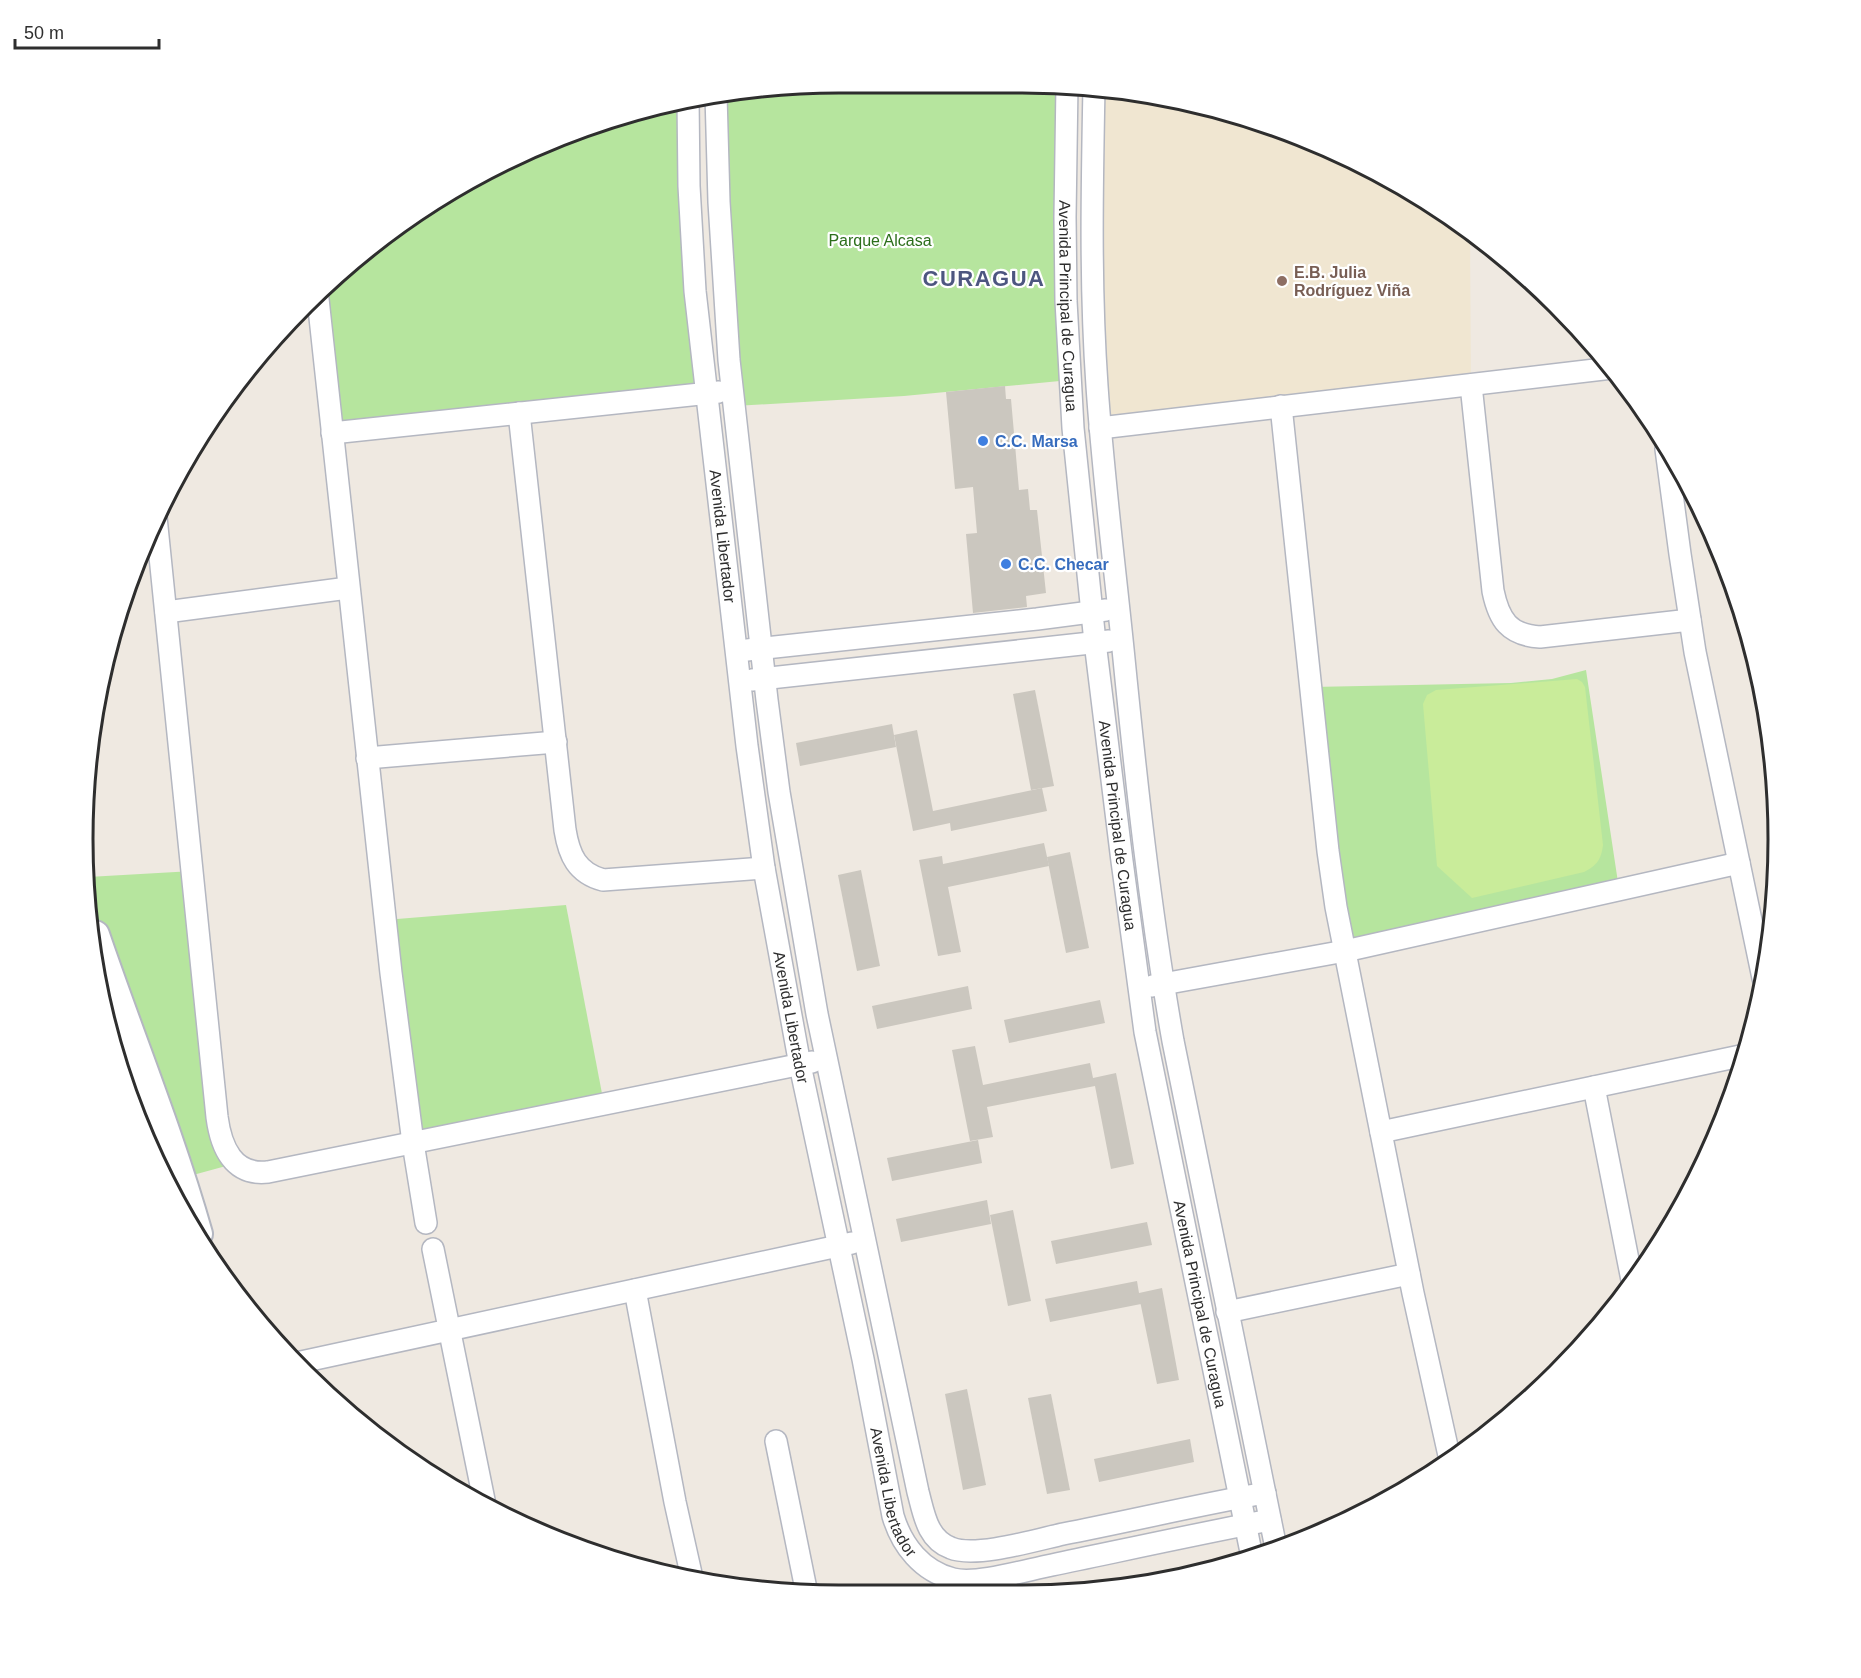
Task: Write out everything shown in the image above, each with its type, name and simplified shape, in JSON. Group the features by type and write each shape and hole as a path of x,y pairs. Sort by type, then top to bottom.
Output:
{"street":[{"name":"Avenida Principal de Curagua","path":"1067,95 1065,217 1069,373 1077,476 1138,989 1250,1549"},
{"name":"Avenida Principal de Curagua","path":"1094,97 1093,304 1100,428 1145,850 1164,985 1193,1142 1274,1540"},
{"name":"Avenida Libertador","path":"716,103 725,306 733,391 761,648 788,844 827,1059 921,1503 929,1530 934,1538 952,1549 964,1551 996,1548 1265,1492"},
{"name":"Avenida Libertador","path":"688,108 691,235 706,394 747,746 764,868 800,1065 898,1532 916,1558 928,1567 953,1579 966,1581 1270,1520"},
{"path":"319,304 391,973 426,1223"},
{"path":"1100,428 1601,369"},
{"path":"1471,385 1493,591 1499,613 1505,622 1520,634 1540,638 1690,620"},
{"path":"332,433 733,391"},
{"path":"1281,406 1328,851 1336,907 1409,1274 1448,1451"},
{"path":"519,413 568,844 575,863 590,876 603,880 764,868"},
{"path":"1669,467 1690,620 1759,957"},
{"path":"158,536 217,1118 226,1152 244,1168 259,1173 827,1059"},
{"path":"166,612 348,588"},
{"path":"736,651 1119,608"},
{"path":"740,681 1122,639"},
{"path":"367,758 556,742"},
{"path":"1138,989 1345,951 1738,863"},
{"path":"102,954 158,1106 188,1204"},
{"path":"1381,1132 1735,1056"},
{"path":"1594,1087 1630,1270"},
{"path":"306,1361 866,1240"},
{"path":"433,1249 483,1494"},
{"path":"1227,1312 1409,1274"},
{"path":"635,1290 690,1570"},
{"path":"776,1441 805,1584"}],"shaded area":[{"name":"E.B. Julia Rodríguez Viña","path":"1094,97 1168,107 1215,118 1307,150 1395,193 1470,243 1471,385 1100,428"}],"green space":[{"name":"Parque Alcasa","path":"839,93 1067,95 1070,380 904,396 735,406 716,103 790,95"},
{"path":"689,108 706,394 332,433 319,304 347,278 425,219 509,170 599,133 646,118"},
{"path":"1586,670 1619,889 1345,951 1312,687 1511,683 1552,679"},
{"path":"1577,679 1585,687 1603,845 1600,858 1584,872 1472,898 1437,866 1423,704 1427,695 1436,690"},
{"path":"193,871 217,1117 237,1163 182,1178 190,1207 150,1124 118,1032 99,936 95,877"},
{"path":"566,905 604,1104 413,1143 385,920"}],"building":[{"path":"1005,386 1006,399 1011,399 1019,490 1028,489 1030,510 1037,510 1046,593 1026,596 1027,607 973,613 966,534 977,533 973,487 955,489 946,392"},
{"path":"1035,690 1054,786 1031,790 1013,694"},
{"path":"892,724 896,747 800,766 796,743"},
{"path":"917,730 933,811 1042,788 1047,811 951,831 950,823 913,831 894,735"},
{"path":"1044,843 1049,866 948,887 961,952 938,956 919,860 942,856 943,864"},
{"path":"1070,852 1089,948 1066,953 1047,857"},
{"path":"861,870 880,966 857,971 838,875"},
{"path":"968,986 972,1009 877,1029 872,1006"},
{"path":"1100,1000 1105,1023 1009,1043 1004,1020"},
{"path":"975,1046 983,1085 1090,1063 1093,1078 1116,1073 1134,1164 1111,1169 1095,1086 987,1107 993,1137 970,1141 952,1050"},
{"path":"978,1140 982,1163 892,1181 887,1158"},
{"path":"987,1200 991,1224 901,1242 896,1219"},
{"path":"1013,1210 1031,1301 1008,1306 990,1215"},
{"path":"1147,1222 1152,1245 1056,1264 1051,1241"},
{"path":"1137,1281 1139,1293 1162,1288 1179,1380 1157,1384 1141,1304 1050,1322 1045,1299"},
{"path":"967,1389 986,1485 963,1490 945,1394"},
{"path":"1051,1394 1070,1490 1047,1494 1028,1398"},
{"path":"1190,1439 1194,1462 1099,1482 1094,1459"}],"place":[{"name":"E.B. Julia Rodríguez Viña","path":"1282,281"},
{"name":"C.C. Marsa","path":"983,441"},
{"name":"C.C. Checar","path":"1006,564"}],"district":[{"name":"CURAGUA","path":"984,278"}]}
